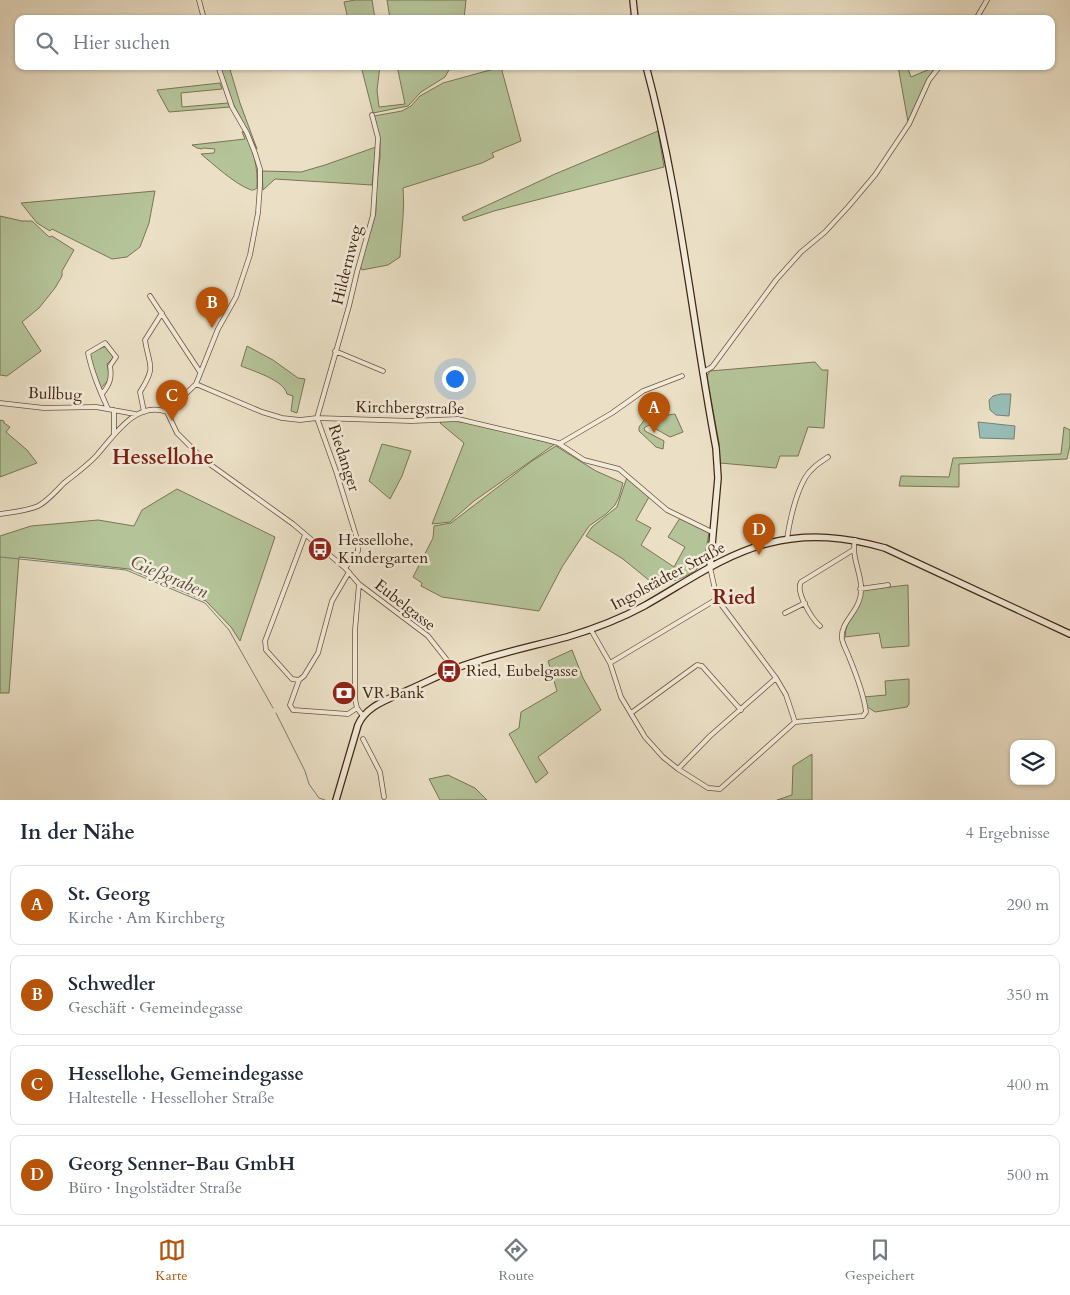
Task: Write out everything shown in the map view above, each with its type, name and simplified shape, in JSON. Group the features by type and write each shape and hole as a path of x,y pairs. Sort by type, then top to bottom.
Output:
{"main road":[{"path":"633,0 635,15"},
{"path":"647,70 671,176 718,463 710,567"},
{"name":"Ingolstädter Straße","path":"363,716 375,706 454,669 591,630 643,606 710,567 750,549 788,539 820,536 855,540 885,548 1070,634"},
{"path":"336,800 355,734 363,716"}],"street":[{"path":"199,0 203,15"},
{"path":"978,15 987,0"},
{"path":"0,514 38,506 96,456 114,434 135,414 152,409 167,412 196,384 218,328 236,297 250,255 258,213 260,169 256,153 232,107 219,70"},
{"path":"703,372 712,367 776,280 795,258 836,220 875,175 910,124 929,80 937,70"},
{"name":"Hildernweg","path":"317,418 350,306 357,272 373,215 378,138 372,115"},
{"path":"150,296 200,372"},
{"path":"144,412 140,392 150,377 151,365 145,340 162,313"},
{"name":"Bullbug","path":"102,394 112,378 110,366 116,357 105,343 88,353 92,371 108,409"},
{"path":"336,351 382,371"},
{"path":"559,444 612,414 643,391 682,376"},
{"name":"Riedanger","path":"196,384 262,412 300,420 317,418 358,542 358,551 345,568"},
{"name":"Bullbug","path":"0,403 44,408 96,407 135,414"},
{"path":"114,410 114,434"},
{"name":"Eubelgasse","path":"167,412 177,433 204,460 306,534 345,568 359,584 428,636 454,669"},
{"name":"Kirchbergstraße","path":"317,418 412,421 458,419 547,440 559,444 584,460 619,469 667,510 712,532"},
{"path":"788,539 792,515 805,478 814,467 828,457"},
{"path":"299,680 292,679 266,650 265,641 306,534"},
{"path":"591,630 610,663 620,697 645,737 663,757 678,769 708,788 720,790 795,722 863,716 866,712 842,639 844,627 860,601 859,572 853,550 855,540"},
{"path":"820,626 805,603 799,590 799,585 853,550"},
{"path":"710,567 717,599 776,678 786,695 795,722"},
{"path":"348,572 332,601 318,653 304,676 299,680 290,708 293,710 348,714 358,708"},
{"path":"359,584 355,630 355,699 363,716"},
{"path":"860,589 888,585"},
{"path":"610,663 717,599"},
{"path":"785,613 805,603"},
{"path":"631,713 697,665 702,666 740,710"},
{"path":"678,769 710,736 776,678"},
{"path":"363,739 380,772 384,797"}],"green space":[{"path":"372,0 374,15 347,15 344,2"},
{"path":"387,0 466,0 464,15 389,15"},
{"path":"221,70 230,70 257,149 229,96"},
{"path":"362,70 380,70 377,90 379,107 405,104 398,70 449,70 445,77 421,92 408,106 373,113"},
{"path":"490,70 502,70 521,141 492,153 494,157 482,163 403,188 400,257 388,265 362,270 360,266 376,212 380,142 374,116 402,111 411,106 420,96 443,83"},
{"path":"899,70 908,70 911,77 928,70 934,70 908,122"},
{"path":"220,83 222,89 181,93 182,107 228,103 230,107 169,112 157,90"},
{"path":"243,131 253,152 256,166 257,188 253,190 237,183 201,154 214,153 215,149 202,149 192,145 245,139"},
{"path":"658,131 664,167 494,211 464,221 462,217 555,174"},
{"path":"376,147 372,185 275,179 263,190 262,171 301,172"},
{"path":"155,191 149,223 140,247 127,257 112,259 52,229 50,231 37,223 21,203"},
{"path":"0,216 22,221 32,221 48,236 52,236 74,250 55,288 39,308 22,322 41,351 7,376 0,375"},
{"path":"107,346 114,357 107,364 110,378 101,388 94,372 90,355 93,351"},
{"path":"247,346 273,360 298,378 305,379 297,413 291,411 293,396 287,394 280,384 241,366"},
{"path":"815,362 822,370 828,370 824,428 808,427 798,456 780,456 776,468 720,463 719,443 707,376 710,371"},
{"path":"675,414 683,432 670,437 649,425 644,428 645,431 664,441 663,449 656,447 639,431 639,427 646,418"},
{"path":"0,420 10,427 6,432 27,450 37,463 0,477"},
{"path":"442,421 466,422 555,444 474,501 450,522 432,524 464,443 440,423"},
{"path":"1064,427 1070,430 1070,445 1067,459 959,464 959,487 899,486 901,476 949,477 953,458 1061,454"},
{"path":"382,444 411,451 402,476 390,499 369,481"},
{"path":"556,446 596,471 623,483 615,505 589,526 562,567 539,611 442,597 421,586 422,583 413,577 433,538 434,526 451,523 532,461"},
{"path":"627,477 649,497 636,520 651,528 641,545 674,567 685,547 668,537 680,518 709,533 703,560 694,572 656,586 623,559 586,536 592,527 617,507"},
{"path":"177,489 275,537 240,641 231,627 206,601 129,569 19,557 9,693 0,693 0,536 31,526 98,520 134,526 142,510"},
{"path":"908,585 909,646 882,648 879,633 845,637 847,625 859,603 863,590"},
{"path":"572,650 583,678 601,710 538,757 548,773 536,783 509,734 519,728 521,712 557,691 548,661"},
{"path":"909,679 909,704 907,707 875,712 866,706 864,697 886,695 885,681"},
{"path":"812,754 812,800 777,800 792,795 793,766"},
{"path":"448,775 475,788 487,800 440,800 429,779"}],"water":[{"path":"1011,394 1009,416 996,415 990,410 989,400 993,396"},
{"path":"978,422 1015,426 1014,439 980,438"}],"waterway":[{"name":"Gießgraben","path":"0,557 126,570 205,603 229,630 273,708"},
{"name":"Gießgraben","path":"276,713 305,771 309,784 319,798 325,800"}],"place":[{"name":"Schwedler","path":"212,328"},
{"name":"Hessellohe, Gemeindegasse","path":"172,421"},
{"name":"St. Georg","path":"654,433"},
{"name":"Hessellohe, Kindergarten","path":"320,549"},
{"name":"Georg Senner-Bau GmbH","path":"759,555"},
{"name":"Ried, Eubelgasse","path":"449,671"},
{"name":"VR Bank","path":"344,693"}],"district":[{"name":"Hessellohe","path":"163,457"},
{"name":"Ried","path":"734,597"}]}
